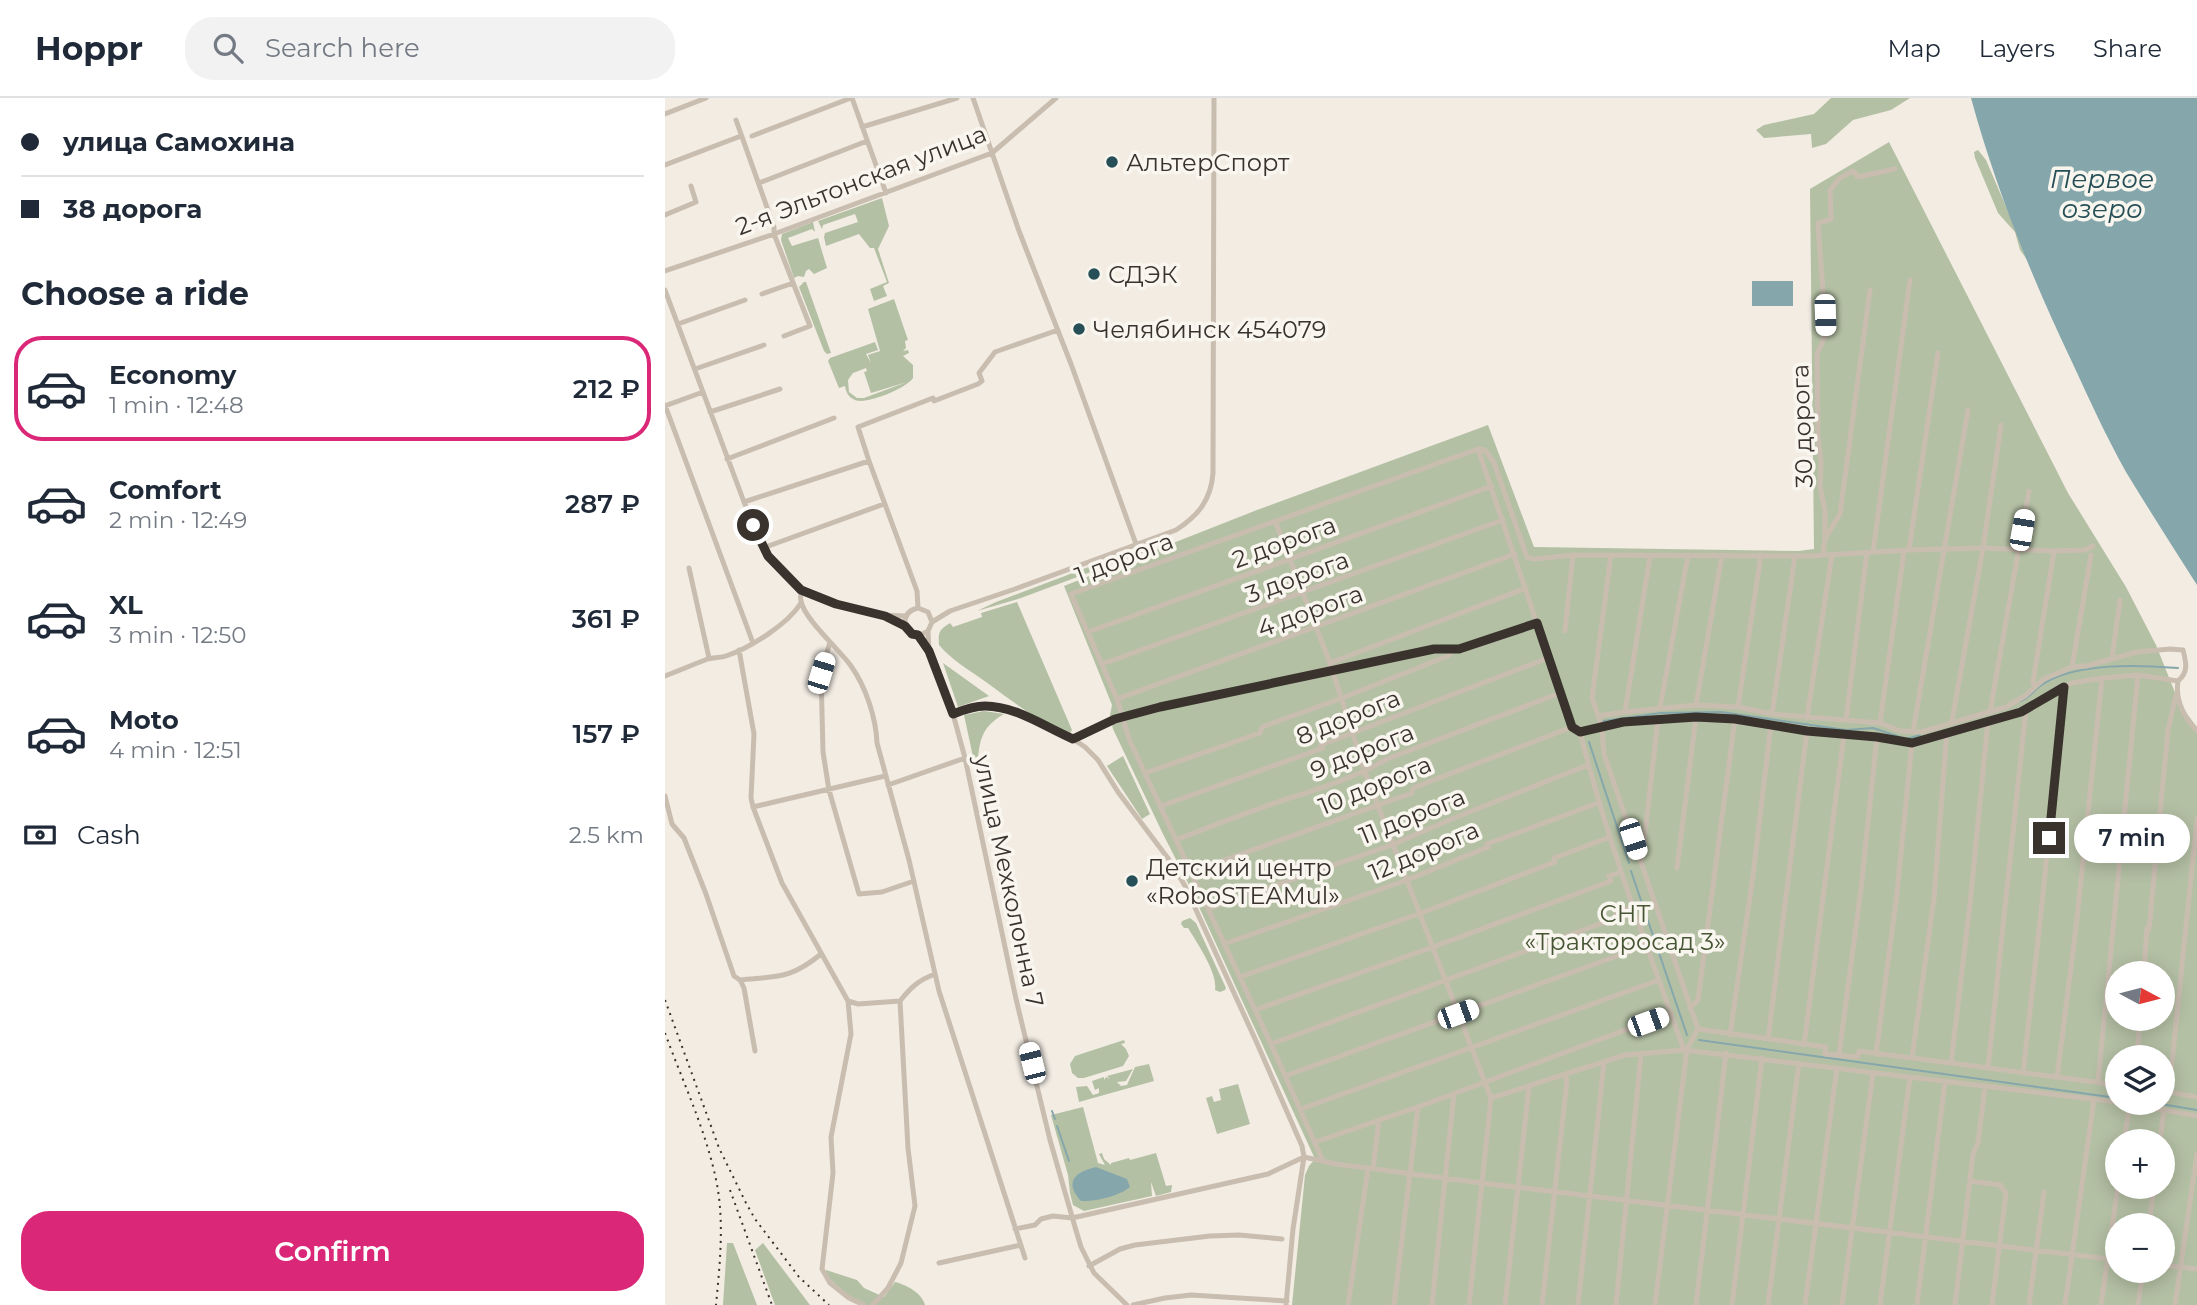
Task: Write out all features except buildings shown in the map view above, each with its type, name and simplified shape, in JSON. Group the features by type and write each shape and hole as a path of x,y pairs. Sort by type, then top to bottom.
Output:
{"street":[{"path":"665,114 706,98"},
{"path":"752,136 852,98 885,193"},
{"path":"862,127 957,98"},
{"path":"973,98 1019,231 1136,544"},
{"name":"2-я Эльтонская улица","path":"665,271 774,234 992,153 1056,98"},
{"path":"929,651 928,631 932,622 950,611 1176,530 1204,506 1213,484 1214,98"},
{"path":"736,120 774,227 774,234 810,326 784,336"},
{"path":"665,165 741,136"},
{"path":"759,183 867,141"},
{"name":"30 дорога","path":"1825,539 1825,511 1820,486 1817,354 1826,334 1818,223 1831,219 1830,190 1840,178 1853,171 1858,177 1895,169"},
{"path":"665,215 696,202 691,186"},
{"path":"1846,720 1910,280"},
{"path":"762,294 793,283"},
{"path":"665,290 744,502 763,548 775,565 801,590 836,604 885,616 905,626 912,634 928,631"},
{"path":"1823,555 1825,539 1840,514 1870,290"},
{"path":"678,324 745,300"},
{"path":"932,622 923,610 857,427 978,384 982,381 979,373 995,352 1058,330"},
{"path":"695,369 764,345"},
{"path":"1881,723 1938,353"},
{"path":"710,412 780,389"},
{"path":"703,392 665,405 753,643"},
{"path":"1913,732 1968,410"},
{"path":"727,459 834,418"},
{"path":"1952,721 1983,548 2001,425"},
{"path":"1685,1049 1644,941 1598,803 1580,732 1572,727 1478,449 1485,450 1494,463 1527,557 1534,559 1573,555 1795,556 1983,548 2054,551 2085,550 2093,545"},
{"name":"1 дорога","path":"1323,1161 1129,739 1117,699 1072,594 1478,449"},
{"path":"744,502 869,461"},
{"name":"2 дорога","path":"1088,632 1492,486"},
{"path":"1990,712 2029,491"},
{"path":"763,548 884,504"},
{"name":"3 дорога","path":"1102,664 1503,520"},
{"path":"1276,523 1330,663 1365,772 1490,1098 1469,1305"},
{"path":"2035,686 2033,682 2054,551"},
{"name":"4 дорога","path":"1117,699 1515,554"},
{"path":"1565,631 1573,555"},
{"path":"1611,555 1592,698 1602,727 1604,754 1698,1029"},
{"path":"1625,712 1650,555"},
{"path":"1660,708 1688,555"},
{"path":"1696,705 1723,555"},
{"path":"1738,708 1761,555"},
{"path":"1807,718 1832,555"},
{"path":"2072,667 2091,555"},
{"path":"1772,714 1795,556"},
{"path":"689,568 709,658"},
{"path":"1330,663 1526,588"},
{"path":"801,590 801,603 819,630 852,666 876,729 877,743 914,881 935,974 1025,1258"},
{"path":"2112,658 2120,600"},
{"path":"665,676 709,658 725,656 753,643 783,623 801,603"},
{"path":"905,626 905,616 910,610 950,611"},
{"path":"885,616 905,616"},
{"path":"1073,739 1122,717 1160,707 1326,670 1332,671 1434,649 1455,649 1537,623"},
{"path":"918,635 929,651"},
{"path":"830,642 821,673 823,752 829,790 859,894 882,892 914,881"},
{"path":"1146,773 1260,733 1262,727 1448,656 1455,649"},
{"path":"739,650 754,734 751,798 753,807 782,883 848,1001 851,1034 831,1137 833,1174 822,1269 830,1283 849,1298 864,1305"},
{"path":"1598,716 1696,705 1807,718 1881,723 1900,731 1921,732 2006,707 2025,696 2044,679 2072,667 2149,651 2183,650 2187,665 2178,681 2168,730 2145,961"},
{"name":"улица Мехколонна 7","path":"929,651 953,714 965,758 1016,999 1050,1140 1072,1218 1090,1266"},
{"name":"8 дорога","path":"1161,806 1323,748 1321,745 1548,658"},
{"path":"1580,732 1623,722 1696,717 1735,719 1807,731 1912,743 2026,709 2073,683 2102,677 2138,675 2178,681"},
{"path":"2098,1082 2138,675"},
{"path":"2057,1078 2077,919 2102,677"},
{"path":"2022,1073 2064,687"},
{"name":"9 дорога","path":"1175,840 1365,772 1387,759 1560,693"},
{"path":"2176,694 2187,721 2197,731"},
{"path":"953,714 971,707 984,706 1016,712 1073,739 1097,760 1180,877 1298,1134 1304,1157 1293,1229 1286,1303 1191,1295 1133,1305"},
{"path":"1988,1068 2026,709"},
{"path":"1677,868 1696,717"},
{"path":"1690,1008 1698,1000 1735,719"},
{"path":"1641,864 1658,720"},
{"path":"1951,1063 1970,904 1987,721"},
{"path":"1730,1035 1753,877 1771,724"},
{"name":"10 дорога","path":"1191,872 1379,806 1412,793 1413,788 1572,727"},
{"path":"1767,1039 1807,731"},
{"path":"1912,1058 1934,898 1947,733"},
{"path":"1804,1045 1844,735"},
{"path":"1839,1055 1877,737"},
{"path":"1876,1054 1897,893 1912,743"},
{"path":"888,785 965,758"},
{"name":"11 дорога","path":"1208,909 1394,844 1588,765"},
{"path":"753,807 885,776"},
{"path":"665,796 672,824 684,838 706,894 733,976 740,979 789,975 807,966 821,954"},
{"name":"12 дорога","path":"1224,944 1407,880 1488,847 1487,844 1598,803"},
{"path":"2171,1045 2197,819"},
{"path":"1240,977 1555,862 1554,858 1610,837"},
{"path":"1255,1010 1611,881 1609,876 1621,872"},
{"path":"1271,1044 1616,918 1617,913 1634,907"},
{"path":"1286,1076 1631,951 1629,947 1644,941"},
{"path":"873,1305 888,1288 901,1263 915,1206 908,1148 900,1001 921,979 935,974"},
{"path":"740,979 755,1051"},
{"path":"1301,1109 1659,980"},
{"path":"848,1001 858,1004 900,1001"},
{"path":"1315,1142 1418,1107 1671,1013"},
{"path":"1698,1029 1826,1047 1825,1054 1858,1058 1859,1051 2105,1083"},
{"path":"1655,1305 1685,1049 1698,1029"},
{"path":"1490,1098 1625,1055 1685,1049 2105,1100"},
{"path":"1696,1305 1726,1054"},
{"path":"1616,1305 1641,1055"},
{"path":"1732,1305 1762,1058"},
{"path":"1578,1305 1604,1063"},
{"path":"1768,1305 1799,1063"},
{"path":"1805,1305 1837,1068"},
{"path":"1842,1305 1873,1073"},
{"path":"1542,1305 1567,1081 1565,1075"},
{"path":"1880,1305 1910,1077"},
{"path":"1917,1305 1945,1082"},
{"path":"1506,1305 1529,1087"},
{"path":"1955,1305 1973,1154 1978,1143 1985,1087"},
{"path":"1432,1305 1454,1093"},
{"path":"2175,1093 2197,1097"},
{"path":"2065,1305 2094,1099"},
{"path":"1394,1305 1418,1107"},
{"path":"2175,1111 2197,1116"},
{"path":"1348,1305 1379,1120"},
{"path":"2175,1305 2197,1154"},
{"path":"1015,1229 1035,1225 1041,1219 1053,1216 1072,1218 1268,1174 1304,1157 1410,1174 2105,1259"},
{"path":"1970,1181 2000,1185 2006,1193 1992,1305"},
{"path":"2029,1305 2044,1192"},
{"path":"1127,1305 1090,1266 1120,1249 1135,1245 1239,1235 1282,1239"},
{"path":"939,1263 1021,1245"},
{"path":"2175,1266 2197,1269"},
{"path":"2101,1305 2105,1274"},
{"path":"2138,1305 2141,1283"}],"green space":[{"path":"1831,98 1910,98 1891,110 1853,120 1826,144 1812,148 1811,134 1764,138 1756,130 1764,125 1814,114"},
{"name":"СНТ «Тракторосад 3»","path":"1889,142 2068,493 2126,587 2156,645 2180,705 2197,727 2197,1305 1292,1305 1305,1175 1315,1159 1188,883 1113,729 1110,715 1112,705 1064,586 1257,510 1488,425 1534,547 1799,551 1814,549 1810,189"},
{"path":"1978,150 1986,160 2031,265 2020,250 2015,232 1998,213 1975,158 1974,152"},
{"path":"882,198 889,226 878,249 889,283 883,286 887,296 874,301 870,289 887,282 874,248 870,248 859,234 826,246 824,237 825,233 858,222 855,214 823,225 822,229 818,221"},
{"path":"813,222 815,232 812,229 788,238 792,246 818,238 827,268 814,274 809,269 804,277 794,278 781,240 782,234"},
{"path":"804,282 831,353 824,351 799,287"},
{"path":"894,299 908,340 905,341 906,348 903,351 908,350 909,353 903,356 913,365 913,378 903,386 886,395 860,401 851,397 845,386 839,388 828,361 875,342 878,350 866,354 871,363 868,355 880,351 868,309","holes":["866,368 867,371 864,372 871,393 907,382 864,398 857,398 849,392 848,380 853,373"]},
{"path":"1144,546 1147,551 1021,598 977,611 996,602"},
{"path":"1017,602 1072,730 1070,733 1026,711 961,665 939,645 940,632 950,623 953,627 982,617 981,613"},
{"path":"943,663 989,696 958,707"},
{"path":"984,711 1004,714 986,730 975,766 964,715"},
{"path":"1123,756 1150,814 1142,819 1107,766"},
{"path":"1190,918 1196,923 1225,990 1215,990 1213,975 1206,958 1188,928 1181,924"},
{"path":"1124,1040 1125,1043 1121,1044 1129,1056 1123,1066 1084,1078 1078,1078 1072,1073 1070,1064 1075,1056"},
{"path":"1149,1064 1154,1081 1079,1102 1076,1087 1087,1086 1093,1095 1099,1093 1099,1088 1095,1090 1092,1081 1104,1077 1104,1080 1106,1077 1110,1079 1107,1076 1133,1069 1126,1081 1117,1082 1121,1086 1127,1085 1135,1067"},
{"path":"1238,1084 1250,1124 1217,1134 1206,1098 1212,1096 1214,1102 1221,1100 1219,1089"},
{"path":"1083,1107 1098,1163 1105,1165 1099,1154 1102,1153 1111,1165 1129,1158 1130,1160 1156,1153 1166,1186 1172,1185 1171,1192 1156,1196 1151,1182 1152,1196 1084,1211 1073,1205 1068,1175 1051,1115"},
{"path":"727,1243 733,1243 757,1305 723,1305"},
{"path":"763,1243 810,1305 775,1305 755,1250"},
{"path":"826,1270 857,1280 864,1288 884,1297 895,1282 900,1283 917,1293 925,1305 857,1303 826,1276"}],"water":[{"name":"Первое озеро","path":"1971,98 2197,98 2197,585 2126,472 2057,330 2003,199"},
{"path":"1752,281 1793,281 1793,306 1752,306"},
{"path":"1096,1167 1127,1179 1130,1187 1107,1198 1081,1201 1073,1188 1074,1178"}],"waterway":[{"path":"2021,701 2057,677 2091,668 2178,668"},
{"path":"1603,721 1661,713 1721,712 1846,730 1873,728 1906,739 1920,735"},
{"path":"1589,742 1629,863"},
{"path":"1631,871 1687,1035"},
{"path":"1699,1040 2105,1096"},
{"path":"2175,1106 2197,1110"},
{"path":"1052,1111 1055,1119"},
{"path":"1057,1126 1069,1161"}],"railway":[{"path":"665,1000 719,1148 746,1203 799,1277 829,1305"},
{"path":"665,1033 705,1139 715,1175 721,1240 716,1305"},
{"path":"730,1190 772,1305"}],"place":[{"name":"АльтерСпорт","path":"1112,162"},
{"name":"СДЭК","path":"1094,274"},
{"name":"Челябинск 454079","path":"1079,329"},
{"name":"Детский центр «RoboSTEAMul»","path":"1132,881"}],"route":[{"path":"753,525 768,556 801,590 836,604 885,616 905,626 912,634 918,635 929,651 953,714 971,707 998,707 1016,712 1073,739 1115,719 1160,707 1434,649 1459,649 1537,623 1572,727 1580,732 1623,722 1696,717 1735,719 1807,731 1877,737 1907,744 2021,712 2064,687 2049,838"}]}
